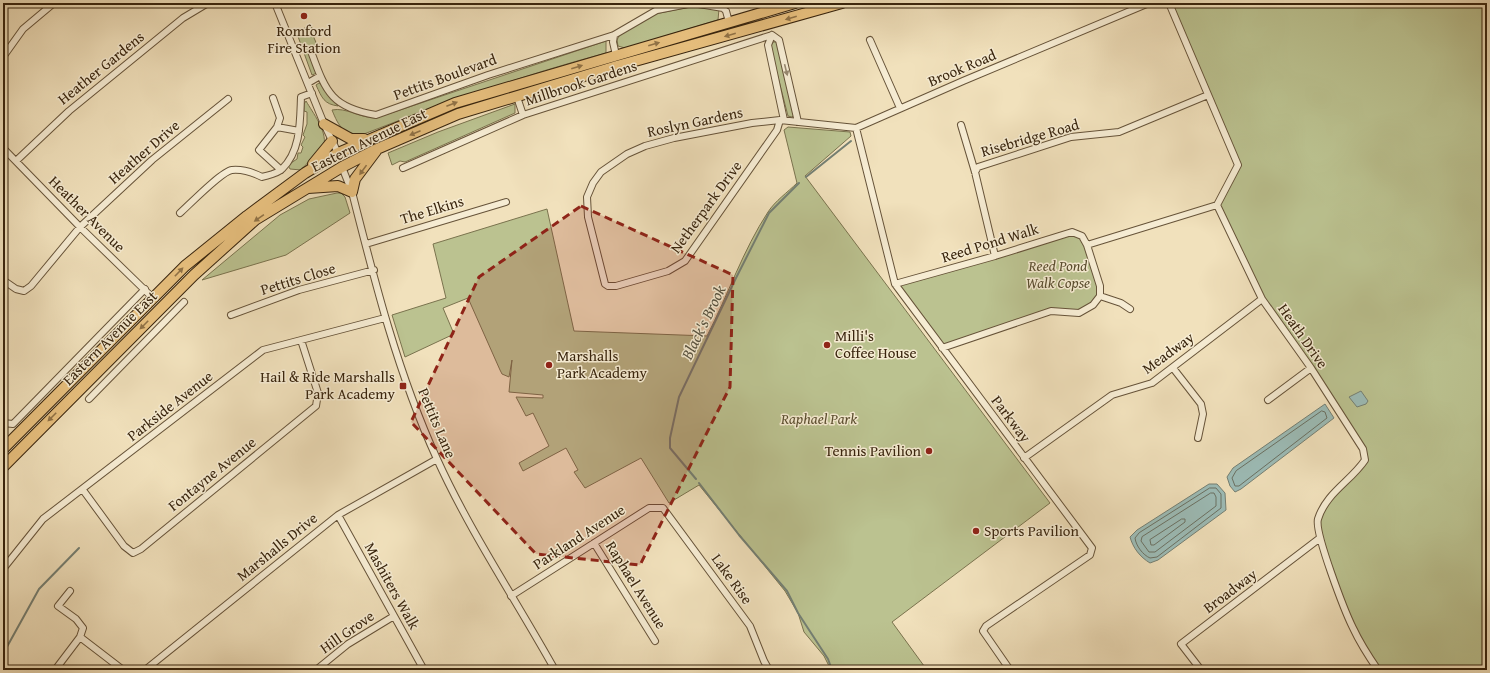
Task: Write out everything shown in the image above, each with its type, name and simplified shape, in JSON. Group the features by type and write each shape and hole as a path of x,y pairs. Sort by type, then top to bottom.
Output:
{"highway":[{"name":"Eastern Avenue East","path":"3,449 153,298 206,248 305,173 338,152 455,103 795,3"},
{"name":"Eastern Avenue East","path":"3,467 161,307 255,220 305,188 342,167 377,149 458,114 617,66 842,3"},
{"path":"324,124 335,132 354,140 378,136"},
{"path":"305,173 332,141"},
{"path":"305,188 338,186 352,192 355,179 377,149"},
{"path":"338,152 342,167"}],"street":[{"path":"3,57 23,29 54,3"},
{"name":"Heather Gardens","path":"16,161 69,110 183,18 208,3"},
{"path":"275,3 324,124 338,152"},
{"path":"655,3 657,10"},
{"name":"Pettits Boulevard","path":"312,54 320,76 330,94 340,103 358,112 376,115 488,75 614,35 657,10 674,4 692,3 723,8"},
{"path":"729,3 723,8 726,11 729,22"},
{"name":"Brook Road","path":"856,128 1149,3"},
{"path":"942,348 1051,311 1079,313 1093,304 1100,296 1100,286 1087,245 1217,205 1238,165 1169,3"},
{"path":"768,24 772,35 779,40 798,122"},
{"path":"614,35 613,42 616,55"},
{"path":"772,35 768,46 782,120 856,128"},
{"name":"Millbrook Gardens","path":"403,168 523,115 772,35"},
{"path":"870,40 900,108"},
{"path":"308,83 320,76"},
{"path":"180,213 217,179 231,170 250,171 262,177 281,170 292,154 299,131 301,97 312,93"},
{"name":"Risebridge Road","path":"975,172 978,167 1071,137 1118,132 1208,95"},
{"path":"517,97 523,115"},
{"path":"273,98 280,118 277,127 260,150 281,170"},
{"name":"Heather Drive","path":"3,280 16,289 24,291 31,286 80,227 152,160 228,99"},
{"name":"Roslyn Gardens","path":"608,286 604,280 593,240 587,207 589,190 601,172 627,154 659,142 752,123 782,120"},
{"name":"Netherpark Drive","path":"608,286 616,286 668,272 685,261 777,130 782,120"},
{"path":"961,125 975,172 995,256"},
{"path":"277,127 299,131"},
{"name":"Parkway","path":"856,128 895,284 1091,546 1092,550 1090,554 986,626 983,631 1010,670"},
{"name":"Heather Avenue","path":"3,148 80,227 153,298"},
{"name":"Pettits Lane","path":"342,167 352,192 374,270 385,318 406,382 437,460 511,596 555,670"},
{"name":"The Elkins","path":"366,244 506,202"},
{"name":"Heath Drive","path":"1217,205 1262,299 1311,368 1363,449 1365,460 1359,469 1328,498 1318,520 1320,538 1352,627 1378,670"},
{"name":"Reed Pond Walk","path":"895,284 995,256 1072,232 1082,236 1087,245"},
{"name":"Pettits Close","path":"231,315 300,290 374,270"},
{"path":"3,423 13,424 145,289"},
{"path":"1100,296 1121,303 1130,309"},
{"name":"Meadway","path":"1024,458 1112,395 1152,383 1262,299"},
{"path":"89,399 184,302"},
{"path":"161,307 170,316"},
{"name":"Parkside Avenue","path":"3,569 43,519 83,490 263,350 385,318"},
{"name":"Fontayne Avenue","path":"83,490 124,546 133,553 141,549 316,406 318,393 301,340"},
{"path":"1173,368 1201,404 1203,414 1198,438"},
{"path":"1268,400 1311,368"},
{"path":"92,377 101,386"},
{"name":"Marshalls Drive","path":"145,670 338,515 437,460"},
{"name":"Parkland Avenue","path":"511,596 649,508 663,508"},
{"name":"Lake Rise","path":"663,508 750,626 769,670"},
{"name":"Mashiters Walk","path":"338,515 424,670"},
{"name":"Broadway","path":"1201,670 1181,644 1320,538"},
{"name":"Raphael Avenue","path":"594,543 655,641"},
{"path":"55,670 80,637 83,628 76,619 58,606 70,591"},
{"name":"Hill Grove","path":"316,670 348,644 394,616"},
{"path":"80,637 123,670"}],"highlighted area":[{"path":"581,206 733,275 730,387 640,565 536,554 411,422 479,277"}],"green space":[{"path":"1169,3 1487,3 1487,670 1378,670 1352,627 1320,538 1318,520 1328,498 1365,460 1363,449 1262,299 1217,205 1238,165"},
{"path":"690,7 719,9 718,20 625,48 618,46 617,40 620,34 655,14"},
{"path":"311,26 313,30 311,31 318,47 308,51 317,73 312,75 296,31"},
{"path":"606,41 606,53 484,90 364,134 351,133 343,129 332,110 343,110 370,118 376,118"},
{"path":"773,42 777,42 795,114 792,117 788,116 770,46"},
{"path":"319,83 323,85 338,106 330,104 324,100 316,85"},
{"path":"306,101 321,128 324,145 301,170 290,169 288,165 297,159 298,153 301,153 303,147 301,145 305,137 303,135 307,124 307,112 304,111 304,104"},
{"path":"515,104 515,113 405,162 400,161 392,165 388,153 438,132"},
{"name":"Raphael Park","path":"788,127 850,132 851,136 805,176 1050,503 892,622 927,670 831,670 824,656 804,632 798,613 785,591 699,485 669,503 641,458 585,488 574,472 578,470 566,448 523,471 519,463 549,446 533,413 526,416 516,397 543,398 543,395 509,392 512,360 509,377 502,374 468,298 443,308 454,334 405,357 392,315 446,298 433,244 547,209 574,331 707,336 743,257 759,227 774,204 797,183 784,130"},
{"path":"341,193 345,197 350,213 286,255 202,280 280,215 309,199"},
{"name":"Reed Pond Walk Copse","path":"1072,232 1082,236 1100,296 1079,313 1051,311 942,348 895,284"}],"water":[{"path":"1361,391 1368,401 1366,404 1357,407 1349,397"},
{"path":"1325,404 1334,418 1235,492 1230,486 1227,477 1233,468"},
{"path":"1209,484 1217,484 1225,493 1226,510 1158,560 1150,563 1143,558 1137,552 1130,537 1137,530"}],"waterway":[{"name":"Black's Brook","path":"806,177 851,141"},
{"name":"Black's Brook","path":"696,479 670,448 670,438 679,397 769,213 799,183"},
{"name":"Black's Brook","path":"699,483 739,535 787,591 798,613 828,659 832,670"},
{"path":"3,654 39,589 79,548"}],"place":[{"name":"Romford Fire Station","path":"304,16"},
{"name":"Milli's Coffee House","path":"827,345"},
{"name":"Marshalls Park Academy","path":"549,365"},
{"name":"Hail & Ride Marshalls Park Academy","path":"403,386"},
{"name":"Tennis Pavilion","path":"929,451"},
{"name":"Sports Pavilion","path":"976,531"}]}
